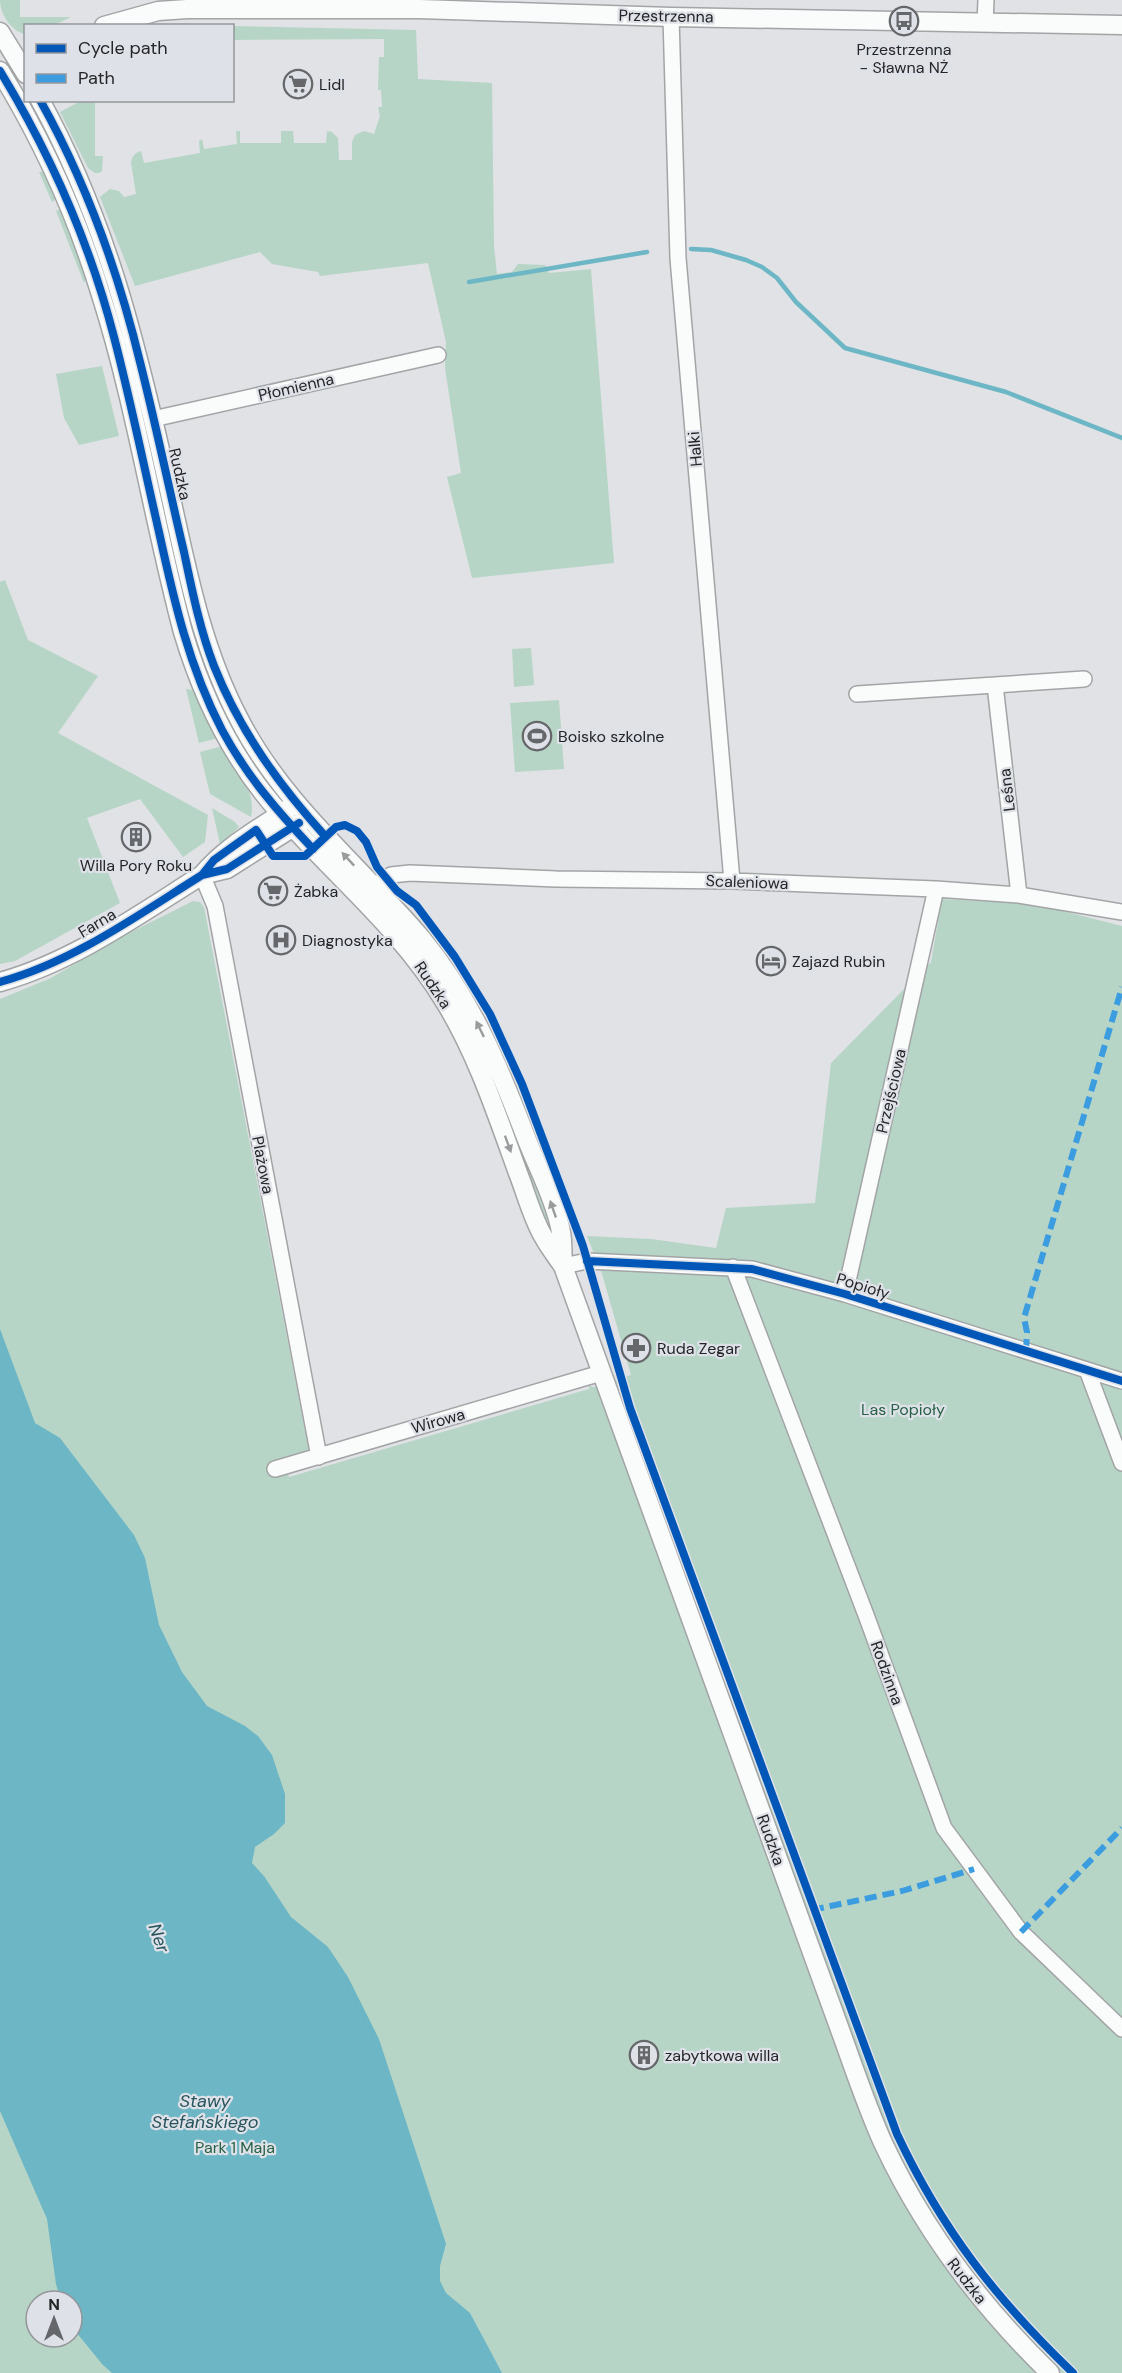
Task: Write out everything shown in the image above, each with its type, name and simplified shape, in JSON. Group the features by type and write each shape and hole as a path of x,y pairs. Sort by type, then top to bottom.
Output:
{"street":[{"path":"985,23 986,0"},
{"name":"Przestrzenna","path":"111,24 158,11 187,9 419,4 671,17 1122,25"},
{"name":"Halki","path":"671,17 678,258 732,880"},
{"path":"1122,25 1122,32"},
{"path":"0,32 24,68 1,73"},
{"name":"Rudzka","path":"1,73 29,121 63,191 101,294 121,368 176,608 195,670 222,730 251,777 281,814 391,930 422,968 460,1028 483,1080 542,1235 563,1266 883,2143 922,2217 957,2270 993,2314 1050,2373"},
{"name":"Rudzka","path":"41,102 72,165 106,246 133,331 195,603 214,664 236,713 264,762 302,810 374,886 430,950 460,992 477,1022 507,1089 552,1204 561,1231 563,1266"},
{"name":"Płomienna","path":"153,419 438,356"},
{"path":"857,694 1083,679"},
{"name":"Leśna","path":"995,685 1019,895"},
{"name":"Farna","path":"202,875 214,861 281,814 302,810"},
{"name":"Farna","path":"0,982 59,960 202,875 227,869 293,828 302,810"},
{"name":"Scaleniowa","path":"374,886 391,875 410,873 556,879 732,880 1019,895 1122,912"},
{"name":"Plażowa","path":"202,875 215,906 319,1457"},
{"name":"Przejściowa","path":"845,1294 936,889"},
{"name":"Popioły","path":"563,1266 588,1261 752,1269 845,1294 1122,1381"},
{"name":"Rodzinna","path":"733,1267 866,1615 944,1828 1021,1932 1122,2029"},
{"path":"1087,1370 1122,1462"},
{"name":"Wirowa","path":"275,1469 601,1373"}],"green space":[{"path":"0,0 20,0 20,17 71,17 56,24 24,24 24,34 11,26 0,5"},
{"path":"234,26 416,30 418,79 492,83 494,246 497,274 512,272 518,264 545,265 549,273 591,269 614,563 472,578 447,477 461,473 445,368 446,342 428,263 320,276 318,272 272,264 260,252 135,286 100,197 110,189 119,191 124,197 136,194 131,163 137,153 141,151 144,163 200,153 199,141 202,139 204,149 237,144 236,131 240,131 240,143 281,143 281,131 293,131 294,143 326,143 327,131 332,132 338,138 339,160 352,160 352,142 355,135 364,131 374,134 380,116 378,107 382,107 381,90 378,90 379,57 384,57 384,39 234,40"},
{"path":"79,102 95,102 95,156 103,156 102,171 95,173 88,168 60,112"},
{"path":"42,120 74,187 112,290 152,447 148,448 38,122"},
{"path":"39,172 45,172 56,197 52,202"},
{"path":"56,211 63,212 87,278 84,283"},
{"path":"102,366 119,436 79,445 64,418 56,374"},
{"path":"154,456 187,605 273,788 272,791 243,750 215,698 195,645 150,457"},
{"path":"5,580 28,640 98,676 58,733 208,815 205,842 183,857 140,799 87,818 120,903 15,961 0,964 0,582"},
{"name":"Boisko szkolne","path":"531,648 534,685 514,687 512,649"},
{"path":"186,689 194,690 216,735 215,739 199,743"},
{"name":"Boisko szkolne","path":"559,700 564,769 515,772 510,703"},
{"path":"223,748 248,789 252,807 251,817 210,794 200,752"},
{"path":"212,808 239,827 220,844"},
{"path":"942,899 1035,904 1122,926 1122,2373 0,2373 0,999 51,978 117,939 193,901 200,902 204,907 309,1451 283,1457 289,1477 631,1375 602,1274 587,1236 651,1239 716,1248 726,1208 815,1203 831,1063 931,962"},
{"path":"485,1059 548,1219 545,1220 482,1060"}],"water":[{"name":"Stawy Stefańskiego","path":"0,1329 35,1423 60,1438 134,1535 145,1558 159,1625 182,1672 207,1706 245,1726 258,1736 272,1755 285,1794 285,1823 255,1847 252,1863 264,1876 291,1917 328,1947 348,1977 379,2039 446,2244 440,2266 440,2281 446,2293 470,2313 502,2373 112,2373 84,2342 84,2289 57,2289 47,2219 0,2111"}],"waterway":[{"path":"691,249 711,250 762,267 777,278 796,302 845,348 1006,392 1122,438"},
{"path":"469,282 647,252"}],"marked path":[{"path":"1026,1351 1027,1332 1024,1318 1122,987"},
{"path":"1021,1932 1122,1828"},
{"path":"812,1910 902,1891 974,1869"}],"cycle path":[{"path":"0,71 52,167 93,268 120,361 177,608 200,682 222,730 241,762 275,807 313,849"},
{"path":"41,102 86,195 122,294 146,386 197,610 214,666 248,735 292,797 325,836"},
{"path":"202,875 227,869 299,823"},
{"path":"0,982 53,962 104,936 202,875 214,860 256,830 273,856 305,856 336,827 345,825 357,831 366,842 377,867 397,891 416,905 455,957 490,1014 522,1084 583,1246 630,1408 897,2134 933,2202 973,2262 1045,2346 1073,2373"},
{"path":"587,1261 752,1269 845,1294 1122,1381"}],"place":[{"name":"Przestrzenna - Sławna NŻ","path":"904,21"},
{"name":"Lidl","path":"298,84"},
{"name":"Boisko szkolne","path":"537,736"},
{"name":"Willa Pory Roku","path":"136,837"},
{"name":"Żabka","path":"273,891"},
{"name":"Diagnostyka","path":"281,940"},
{"name":"Zajazd Rubin","path":"771,961"},
{"name":"Ruda Zegar","path":"636,1348"},
{"name":"zabytkowa willa","path":"644,2055"}],"park label":[{"name":"Las Popioły","path":"903,1409"},
{"name":"Park 1 Maja","path":"235,2147"}],"water label":[{"name":"Ner","path":"159,1938"}]}
